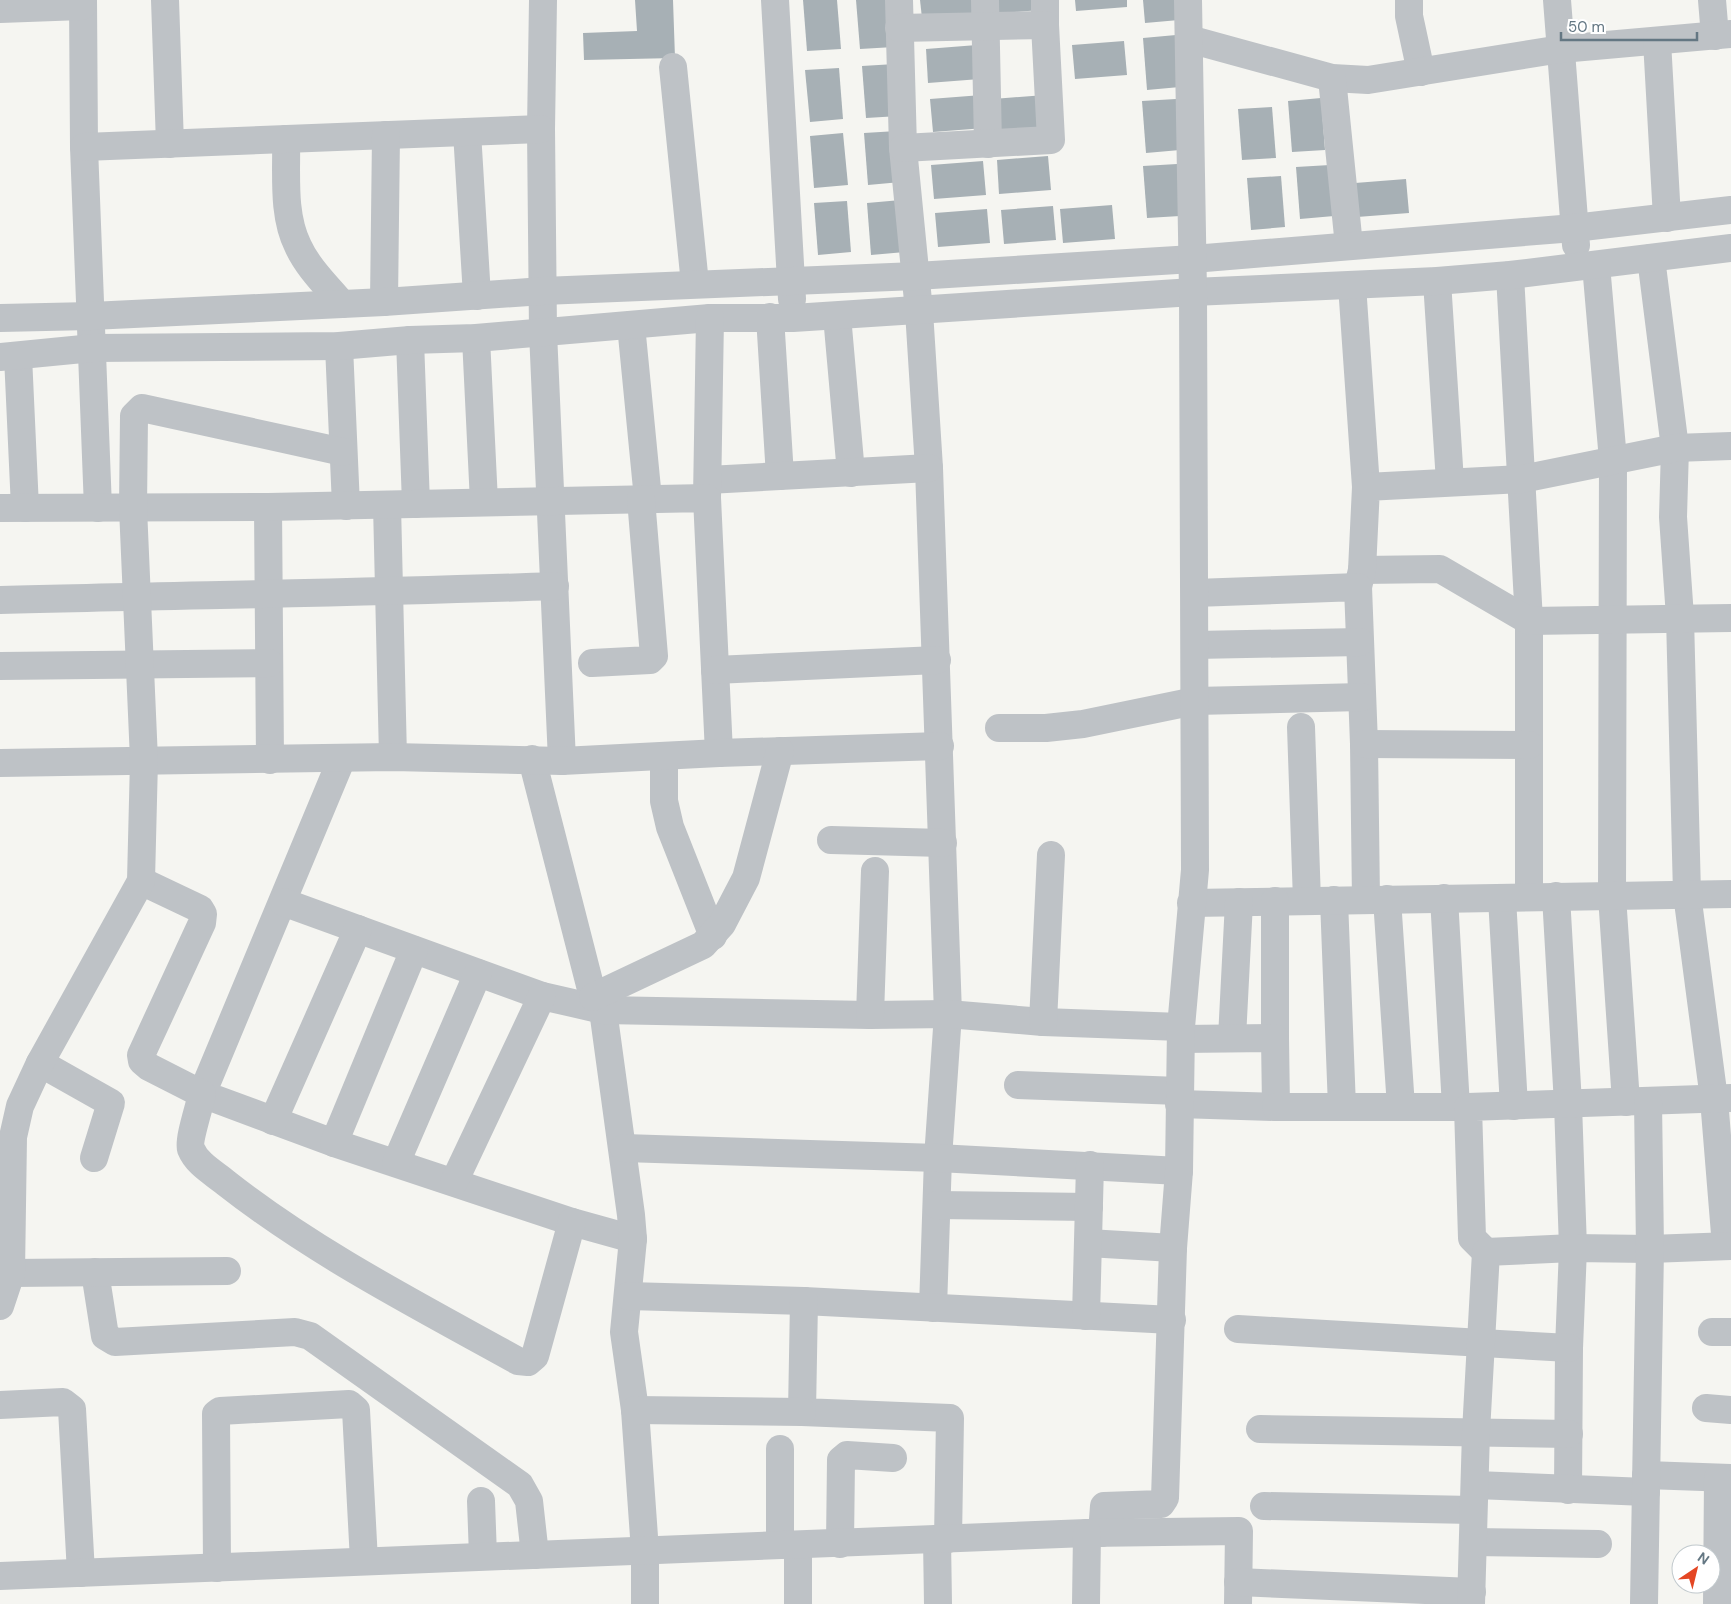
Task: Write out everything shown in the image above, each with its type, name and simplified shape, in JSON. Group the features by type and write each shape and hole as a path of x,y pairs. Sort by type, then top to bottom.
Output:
{"street":[{"path":"165,0 170,144"},
{"path":"544,0 542,129 543,332 562,761"},
{"path":"775,0 790,280 781,318 780,476"},
{"path":"899,0 903,148 919,311 929,468 948,1014 938,1158 933,1308"},
{"path":"1086,1604 1094,1533 1104,1506 1161,1504 1164,1502 1172,1320 1173,1248 1179,1171 1181,1033 1195,870 1193,259 1188,0"},
{"path":"1409,0 1409,16 1421,72"},
{"path":"1557,0 1574,228 1587,266 1613,460 1612,896 1637,1102 1650,1249 1644,1604"},
{"path":"1189,39 1332,78 1368,80 1561,49 1723,35 1712,0"},
{"path":"0,9 83,3 84,147 98,508"},
{"path":"899,28 985,13 1045,12 1051,140 903,148"},
{"path":"985,13 988,144"},
{"path":"1657,41 1667,218"},
{"path":"673,67 695,284"},
{"path":"1332,78 1349,246"},
{"path":"84,147 542,129"},
{"path":"466,132 477,296"},
{"path":"384,302 386,135"},
{"path":"286,139 287,198 291,227 298,246 313,270 342,304"},
{"path":"0,318 91,316 384,302 543,291 916,276 1193,259 1574,228 1731,210"},
{"path":"929,468 780,476 644,499 346,506 12,508 9,356 92,348 339,346 410,340 476,338 710,318 837,316 1193,292 1437,281 1510,275 1731,248"},
{"path":"1486,1252 1573,1248 1650,1249 1729,1246 1723,1099 1687,894 1680,617 1673,517 1675,448 1651,258"},
{"path":"1510,275 1529,621 1529,897"},
{"path":"1437,281 1450,482"},
{"path":"1352,285 1366,487 1360,579 1360,642 1364,744 1376,899 1400,1107"},
{"path":"837,316 850,473"},
{"path":"710,318 708,489 719,753"},
{"path":"592,663 650,660 654,656 632,325"},
{"path":"476,338 484,502"},
{"path":"410,340 416,504"},
{"path":"339,346 346,506"},
{"path":"0,1306 12,1274 13,1137 20,1106 40,1063 141,881 144,760 133,508 134,416 142,408 343,452"},
{"path":"1366,487 1522,479 1675,448 1731,446"},
{"path":"387,505 393,757"},
{"path":"268,507 270,760"},
{"path":"1195,593 1360,579 1440,569 1529,621 1680,617 1731,618"},
{"path":"0,600 268,592 389,592 555,586"},
{"path":"1195,645 1360,642"},
{"path":"715,670 937,660"},
{"path":"0,666 269,662"},
{"path":"999,728 1046,728 1083,724 1195,701 1362,697"},
{"path":"1301,727 1307,901"},
{"path":"1364,744 1529,745"},
{"path":"0,763 393,757 562,761 719,753 940,746"},
{"path":"598,1004 702,945 712,936 730,910 746,878 780,751"},
{"path":"664,756 664,800 670,827 712,936"},
{"path":"342,758 202,1094 190,1146 195,1158 264,1213 366,1276 518,1362 528,1362 535,1356 572,1222"},
{"path":"532,760 598,1004 624,1148 633,1239 624,1332 635,1410 645,1551 646,1604"},
{"path":"831,840 943,843"},
{"path":"1043,1022 1051,855"},
{"path":"870,1015 875,871"},
{"path":"141,881 200,909 203,914 202,923 142,1056 142,1061 149,1067 202,1094 334,1143 572,1222 633,1239"},
{"path":"1192,903 1731,894"},
{"path":"1556,896 1568,1104 1573,1248 1569,1348 1568,1490"},
{"path":"0,1576 1094,1533 1239,1531 1238,1593 1472,1598 1476,1432 1486,1252 1472,1238 1444,898"},
{"path":"1502,898 1514,1106"},
{"path":"1334,900 1342,1107"},
{"path":"1275,901 1276,1107"},
{"path":"283,902 542,996 598,1004 870,1015 948,1014 1232,1038 1275,1038"},
{"path":"1232,1038 1239,902"},
{"path":"273,1121 358,930"},
{"path":"334,1143 414,950"},
{"path":"396,1163 478,973"},
{"path":"454,1182 542,996"},
{"path":"40,1063 110,1103 94,1158"},
{"path":"1018,1085 1276,1107 1462,1107 1723,1099"},
{"path":"624,1148 938,1158 1179,1171"},
{"path":"1086,1316 1090,1165"},
{"path":"937,1205 1089,1207"},
{"path":"1088,1243 1173,1248"},
{"path":"12,1274 227,1270"},
{"path":"95,1272 105,1336 115,1342 295,1332 310,1336 520,1485 529,1501 535,1555"},
{"path":"628,1296 804,1301 1172,1320"},
{"path":"802,1412 804,1301"},
{"path":"1238,1328 1569,1348"},
{"path":"0,1405 63,1402 72,1409 81,1573"},
{"path":"218,1568 216,1414 220,1412 349,1404 356,1410 364,1561"},
{"path":"635,1410 802,1412 950,1418 938,1604"},
{"path":"1260,1428 1568,1434"},
{"path":"780,1449 789,1545 798,1604"},
{"path":"840,1544 841,1460 847,1455 893,1458"},
{"path":"1264,1506 1474,1497 1725,1478 1717,1604"},
{"path":"481,1501 483,1556"},
{"path":"1473,1542 1598,1544"}],"building":[{"path":"635,0 673,0 675,58 584,60 583,33 637,31"},
{"path":"803,0 837,0 841,49 807,51"},
{"path":"856,0 890,0 894,47 860,49"},
{"path":"920,0 972,0 973,14 922,18"},
{"path":"987,0 1039,0 1040,10 989,14"},
{"path":"1075,0 1127,0 1127,7 1076,11"},
{"path":"1143,0 1177,0 1179,20 1145,23"},
{"path":"1176,35 1180,87 1147,90 1143,38"},
{"path":"1124,41 1127,75 1075,79 1072,45"},
{"path":"977,45 980,79 928,83 926,49"},
{"path":"895,64 899,116 866,118 862,66"},
{"path":"839,68 843,119 810,122 805,70"},
{"path":"982,95 985,128 933,132 930,99"},
{"path":"1045,95 1048,128 996,132 993,99"},
{"path":"1321,98 1325,150 1292,152 1288,101"},
{"path":"1176,99 1180,150 1146,153 1142,101"},
{"path":"1272,107 1276,158 1242,160 1238,109"},
{"path":"897,131 901,182 868,185 864,133"},
{"path":"843,133 848,185 814,188 810,136"},
{"path":"1048,156 1051,190 999,194 997,160"},
{"path":"983,161 986,195 934,199 931,165"},
{"path":"1177,164 1180,216 1147,218 1143,166"},
{"path":"1330,165 1334,216 1300,219 1296,167"},
{"path":"1281,176 1285,227 1251,230 1247,178"},
{"path":"1406,179 1409,213 1357,217 1355,183"},
{"path":"901,200 905,252 871,255 867,203"},
{"path":"847,201 851,252 818,255 814,203"},
{"path":"1112,205 1115,239 1063,243 1060,209"},
{"path":"1053,206 1056,240 1004,244 1001,210"},
{"path":"987,209 990,243 938,247 935,213"}]}
